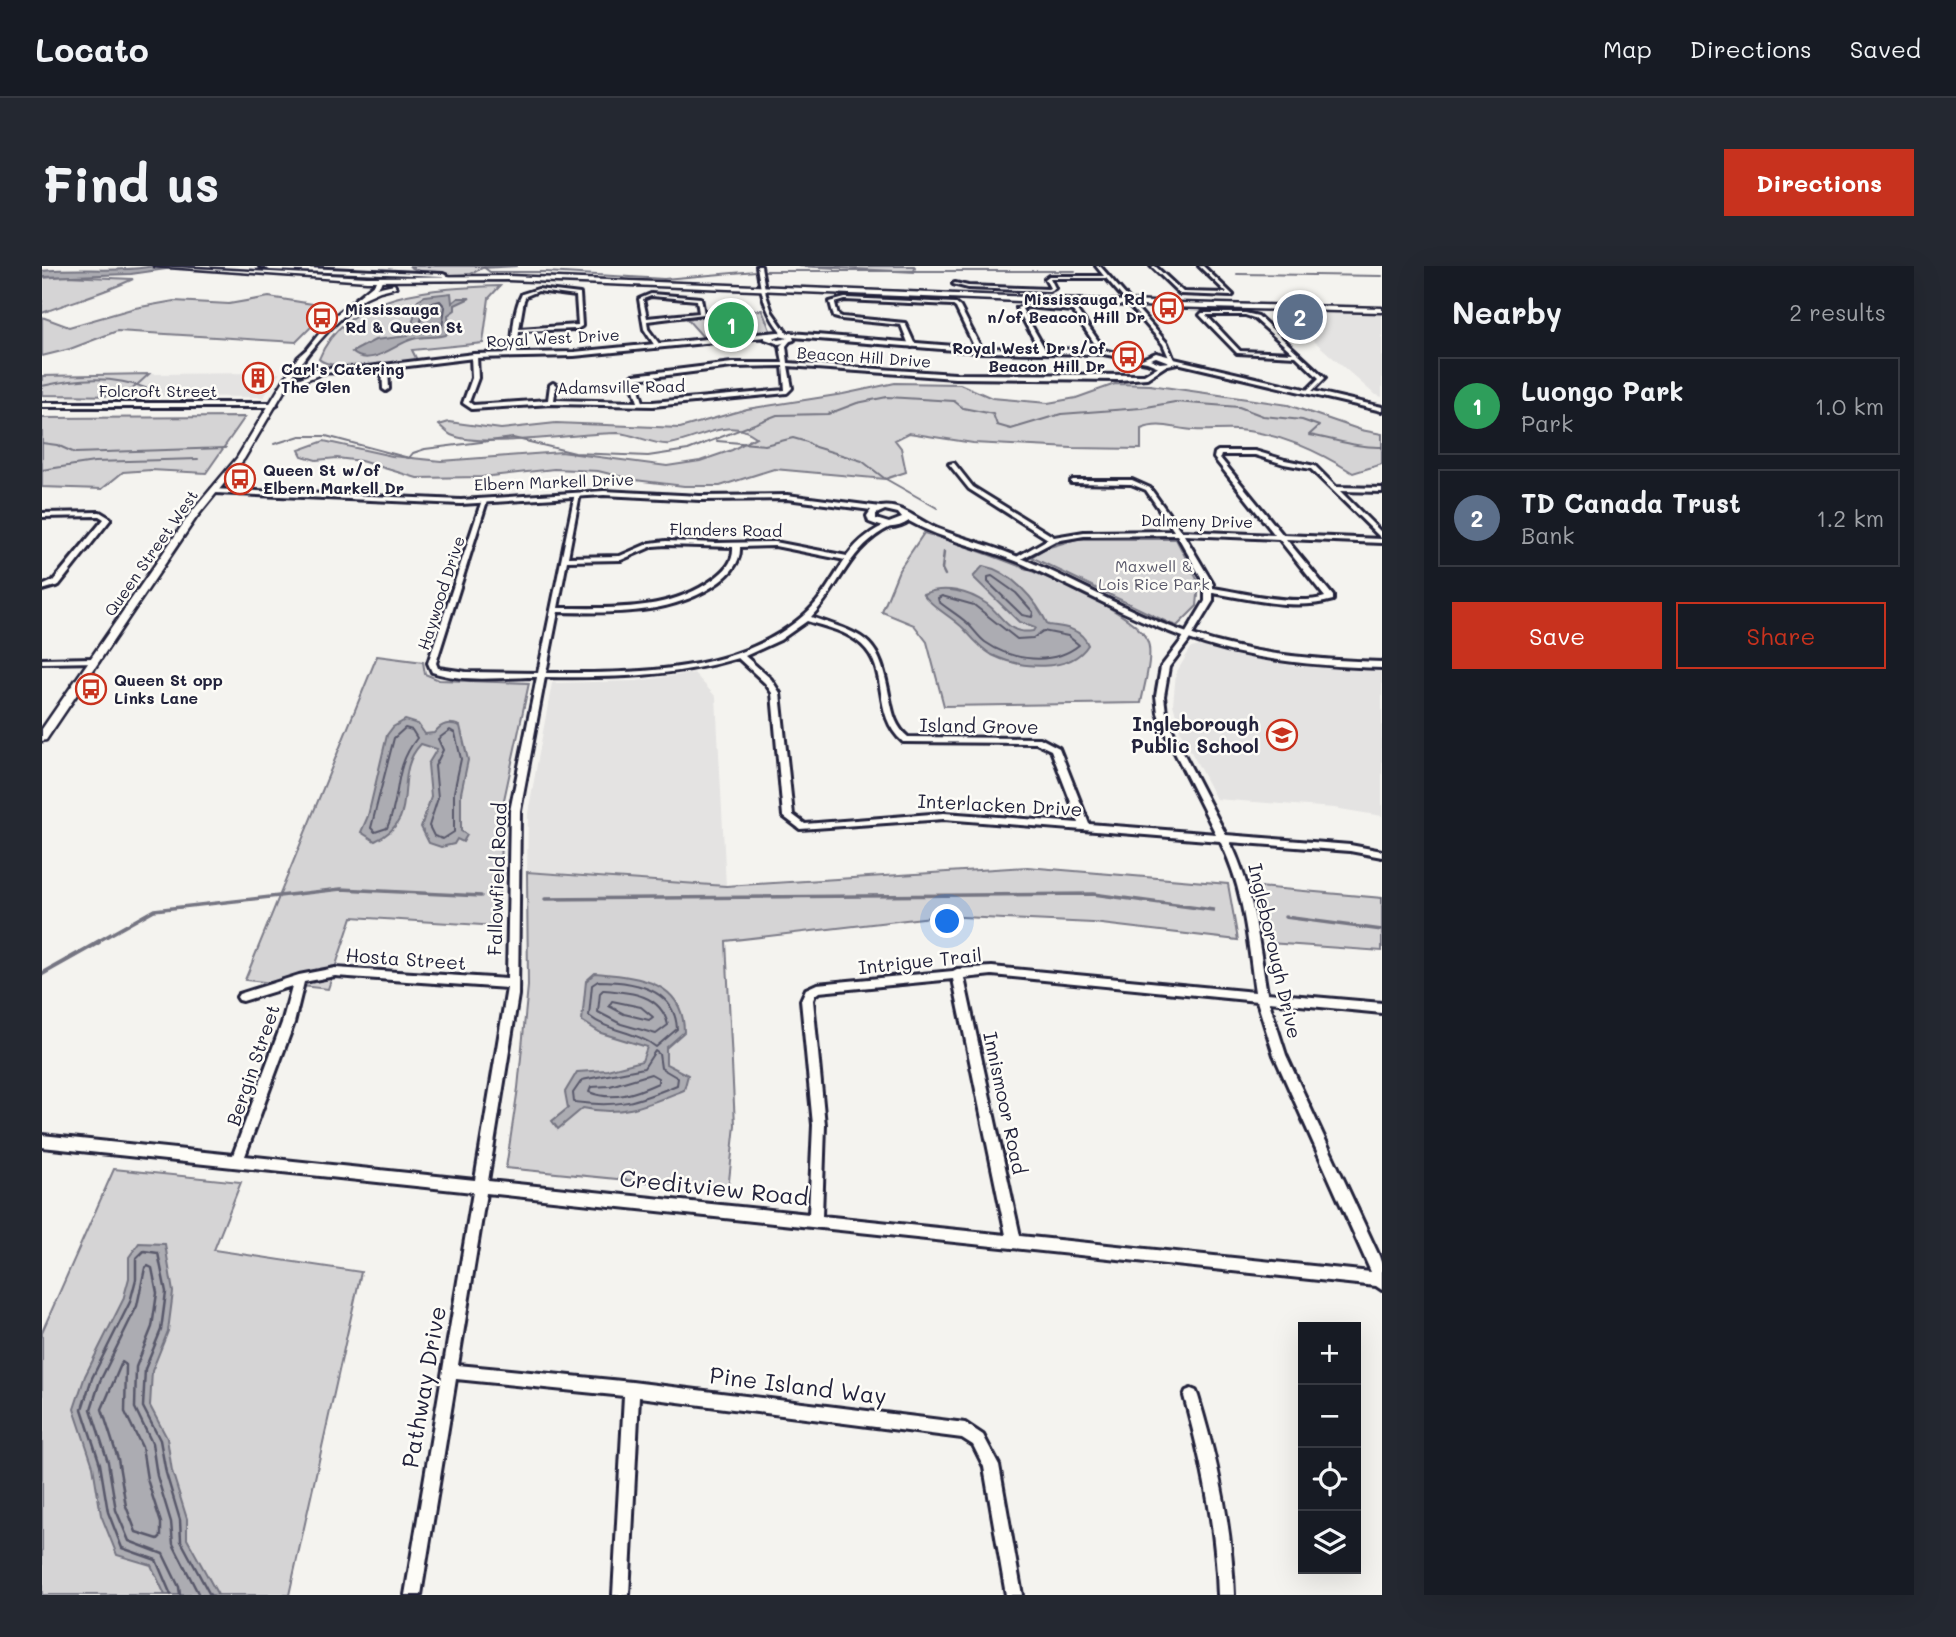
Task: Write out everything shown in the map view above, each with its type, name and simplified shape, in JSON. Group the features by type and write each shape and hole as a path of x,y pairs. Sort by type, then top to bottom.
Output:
{"main road":[{"path":"158,266 428,284"},
{"path":"240,270 357,288 358,292 349,302"},
{"path":"308,281 508,278 763,289"},
{"path":"297,279 367,282 378,280"},
{"name":"Queen Street West","path":"42,737 193,516 240,459 285,386 285,381 308,356 319,335 378,280"},
{"name":"Queen Street West","path":"342,312 349,302 378,280"},
{"path":"360,298 382,288 428,284 510,283 1382,309"},
{"path":"308,356 317,365 328,369"},
{"name":"Queen Street West","path":"285,386 294,381 297,369"},
{"path":"294,381 328,369"}],"street":[{"path":"262,266 378,280"},
{"path":"759,266 773,320 771,338"},
{"path":"1098,266 1166,346 1170,363"},
{"path":"1153,266 1182,293 1231,295 1201,266"},
{"path":"955,284 968,287 1046,290 1053,288 1049,277 1107,276"},
{"path":"514,355 520,301 528,292 568,292 578,295 580,326 577,328 518,330"},
{"path":"645,320 697,316 704,312 699,299 648,296 641,299 645,320 648,332 657,345"},
{"path":"912,345 902,324 841,318 836,316 832,303 845,299 953,304 958,307 979,350"},
{"path":"1043,351 1018,308 1025,306 1074,310 1103,352"},
{"path":"1298,355 1239,352 1202,314 1254,316 1298,355 1322,378 1308,391"},
{"path":"773,320 788,338 979,350 1103,352 1148,358 1382,409"},
{"name":"Royal West Drive","path":"297,369 381,367 474,356 574,354 730,338 788,338"},
{"name":"Adamsville Road","path":"474,356 475,378 466,403 470,406 551,402 641,404 784,391 789,388 786,364 783,353 771,338"},
{"path":"783,353 783,346 788,338"},
{"path":"1148,358 1161,352 1166,346"},
{"path":"1148,358 1152,372"},
{"name":"Beacon Hill Drive","path":"641,404 634,379 639,375 732,365 786,364 955,376 1119,378 1143,377 1170,363"},
{"path":"381,367 386,389"},
{"path":"551,402 553,384"},
{"name":"Folcroft Street","path":"43,405 274,405"},
{"path":"1073,482 1122,481 1140,484 1149,489 1179,533 1210,590 1292,601 1330,598 1283,536 1217,458 1218,453 1255,453 1284,463 1308,465 1319,471 1382,539"},
{"path":"952,464 971,488 1053,539"},
{"name":"Elbern Markell Drive","path":"217,488 484,501 626,493 700,498 787,497 896,510 904,514"},
{"path":"1335,489 1382,490"},
{"name":"Fallowfield Road","path":"480,1186 512,984 513,824 577,494"},
{"name":"Haywood Drive","path":"484,501 432,665 439,672 449,674 542,675"},
{"name":"Elbern Markell Drive","path":"836,504 892,525"},
{"path":"864,540 873,512 880,509"},
{"path":"42,515 100,514 108,519 56,583 42,588"},
{"path":"542,675 656,672 709,663 778,637 807,618 826,597 846,558 864,540 892,525 904,522 904,514 933,530 1017,559 1064,579 1141,617 1186,635 1269,656 1336,664 1382,665"},
{"path":"892,525 933,530"},
{"name":"Dalmeny Drive","path":"1017,559 1053,539 1084,534 1179,533 1382,539"},
{"name":"Flanders Road","path":"565,559 621,558 662,543 784,545 846,558"},
{"path":"555,610 638,608 687,597 708,587 723,575 737,557 736,544"},
{"name":"Ingleborough Drive","path":"1210,590 1209,601 1163,671 1160,696 1162,713 1171,737 1236,863 1246,897 1262,998 1280,1055 1381,1281"},
{"name":"Island Grove","path":"807,618 853,635 873,652 893,729 906,740 1037,740 1055,748 1085,827"},
{"name":"Interlacken Drive","path":"738,654 768,681 776,693 787,811 796,824 817,828 944,816 1350,848 1382,853"},
{"path":"42,661 95,660"},
{"name":"Intrigue Trail","path":"815,1220 819,1125 807,996 817,989 992,971 1382,1008"},
{"name":"Hosta Street","path":"243,997 299,979 335,972 512,984"},
{"name":"Innismoor Road","path":"957,973 1014,1240"},
{"name":"Bergin Street","path":"237,1161 288,1023 299,979"},
{"name":"Creditview Road","path":"42,1141 1014,1240 1381,1281"},
{"name":"Pathway Drive","path":"413,1595 480,1186"},
{"name":"Pine Island Way","path":"450,1371 632,1389 965,1431 978,1440 991,1465 1014,1595"},
{"path":"621,1595 632,1389"},
{"path":"1191,1396 1221,1526 1226,1595"}],"shaded area":[{"path":"1280,311 1382,314 1382,397 1374,394"},
{"path":"280,373 264,397 125,396 149,374"},
{"name":"Ingleborough Public School","path":"1199,646 1292,666 1382,671 1382,816 1334,808 1216,799 1180,731 1173,704 1176,673 1191,648"},
{"path":"694,673 716,697 726,886 527,872 528,813 552,683 636,681"}],"green space":[{"path":"409,266 517,266 482,268 471,274 426,275"},
{"path":"798,266 914,266 915,267 914,272"},
{"path":"66,276 133,279 42,313 42,278"},
{"path":"500,286 489,298 483,343 412,350 417,360 381,364 337,365 319,359 332,336 350,319 372,307 422,292"},
{"path":"269,297 331,307 296,342 117,331 70,349 42,356 42,317 69,327 135,308 174,301 229,304"},
{"path":"762,310 770,330 761,334 703,337 687,319 702,317 709,312"},
{"path":"149,374 125,396 42,395 42,376"},
{"path":"895,383 960,384 992,398 1048,403 1076,398 1115,384 1150,385 1288,405 1361,430 1382,434 1382,464 1353,473 1326,457 1268,435 1237,430 1194,430 1161,426 1141,429 1141,449 973,443 909,433 895,440 901,448 906,472 885,479 774,469 720,486 684,486 635,480 598,471 554,469 482,477 417,478 361,461 337,458 316,460 302,456 299,450 324,441 392,456 441,461 561,452 667,466 700,461 732,450 756,437 746,431 725,429 670,444 618,433 485,441 451,435 439,425 449,422 501,429 556,423 680,428 747,409"},
{"path":"245,417 206,473 151,470 123,472 102,489 42,487 42,418"},
{"path":"924,533 975,549 1045,577 1111,609 1134,625 1149,646 1149,662 1141,703 944,706 927,642 914,625 882,612 899,570"},
{"name":"Maxwell & Lois Rice Park","path":"1077,539 1176,539 1199,583 1197,606 1177,626 1031,557 1046,548"},
{"path":"377,656 423,662 425,674 439,680 529,683 502,809 498,926 352,917 328,989 245,980"},
{"path":"1027,867 1228,884 1238,940 1093,923 940,916 726,941 735,1125 728,1190 506,1168 518,1088 528,986 527,872 726,886"},
{"path":"1258,887 1382,898 1382,951 1269,943"},
{"path":"114,1169 241,1182 214,1250 361,1272 289,1595 42,1595 42,1332"}],"water":[{"path":"187,266 131,274 42,277 42,271"},
{"path":"451,293 452,303 458,298 470,298 455,305 455,310 448,315 449,329 446,335 406,341 367,358 352,352 375,340 408,336 418,300 425,296"},
{"path":"983,566 1013,580 1037,606 1048,625 1076,632 1088,645 1069,661 1057,664 1029,665 1003,659 984,649 923,594 940,590 964,593 987,604 1012,628 1025,632 1033,631 1035,628 1019,622 973,577"},
{"path":"405,720 418,724 425,734 434,733 446,724 460,726 468,760 461,793 461,831 467,835 463,842 457,839 454,844 441,847 429,843 421,827 431,797 428,764 437,749 421,744 412,756 403,809 398,821 390,832 375,841 361,832 368,816 387,735 393,727"},
{"path":"595,973 641,979 666,991 676,1001 682,1014 684,1032 666,1048 666,1064 688,1075 684,1090 635,1108 610,1111 583,1108 558,1129 552,1121 568,1108 565,1092 577,1072 607,1070 642,1061 647,1047 601,1033 582,1021 586,981"},
{"path":"139,1243 165,1244 173,1292 168,1331 152,1371 150,1406 167,1438 172,1471 187,1519 187,1539 218,1595 165,1595 151,1565 117,1555 101,1515 93,1466 74,1409 85,1376 123,1300 129,1278 129,1257"}],"waterway":[{"path":"482,266 490,272 546,272 664,279 756,271"},
{"path":"764,271 1075,271"},
{"path":"1237,274 1382,276"},
{"path":"42,386 95,379 148,389"},
{"path":"274,444 300,436 326,436 409,458 413,453 425,449 513,438 575,453 648,456 688,450 777,415 828,414 857,403 887,397 954,401 963,408 993,414 997,425 1011,429 1061,414 1141,408 1175,402 1239,407 1263,416 1302,420 1319,426 1309,435 1355,445 1382,447"},
{"path":"717,441 765,445 793,438 807,442 815,447 862,461 884,478 937,508"},
{"path":"42,443 57,445 75,453 226,448"},
{"path":"42,470 94,462 198,459"},
{"path":"944,552 942,569 945,575"},
{"path":"95,943 154,910 341,889 481,896"},
{"path":"545,899 1093,894 1213,910"},
{"path":"1285,917 1382,930"},
{"path":"42,974 99,942"}],"place":[{"name":"Mississauga Rd n/of Beacon Hill Dr","path":"1168,308"},
{"name":"TD Canada Trust","path":"1300,317"},
{"name":"Mississauga Rd & Queen St","path":"322,318"},
{"name":"Luongo Park","path":"731,325"},
{"name":"Royal West Dr s/of Beacon Hill Dr","path":"1128,357"},
{"name":"Carl's Catering The Glen","path":"258,378"},
{"name":"Queen St w/of Elbern Markell Dr","path":"240,479"},
{"name":"Queen St opp Links Lane","path":"91,689"},
{"name":"Ingleborough Public School","path":"1282,735"}]}
